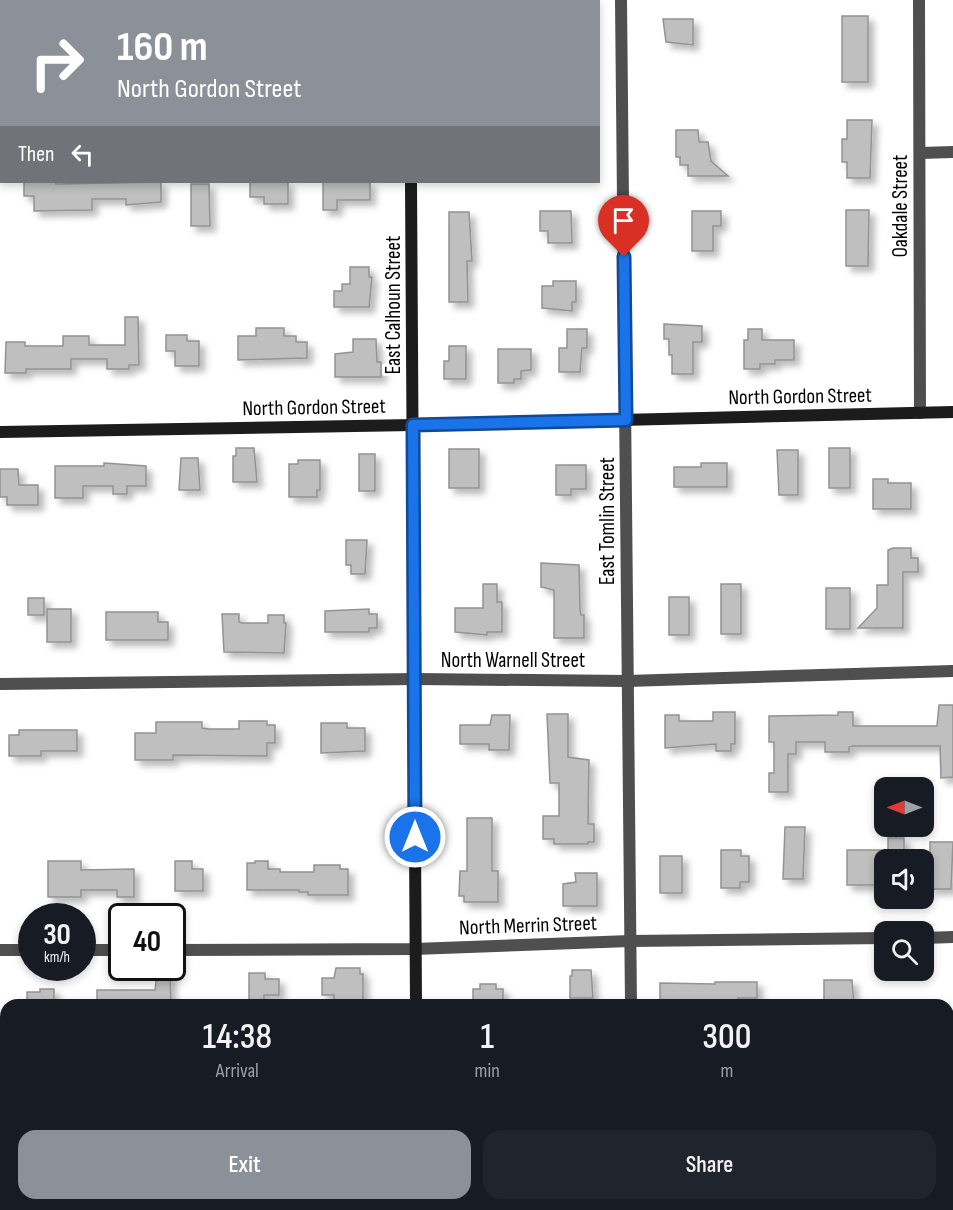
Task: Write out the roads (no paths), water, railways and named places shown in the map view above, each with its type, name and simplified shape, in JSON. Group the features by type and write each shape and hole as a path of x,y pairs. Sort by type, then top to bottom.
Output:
{"street":[{"name":"East Tomlin Street","path":"621,0 631,999"},
{"name":"Oakdale Street","path":"919,0 920,413"},
{"path":"920,153 953,152"},
{"name":"East Calhoun Street","path":"411,183 416,679 414,949 416,999"},
{"name":"North Gordon Street","path":"0,432 953,412"},
{"name":"North Warnell Street","path":"0,684 416,679 627,681 953,671"},
{"path":"934,938 953,937"},
{"name":"North Merrin Street","path":"186,950 414,949 630,941 874,938"},
{"path":"0,950 18,950"}]}
